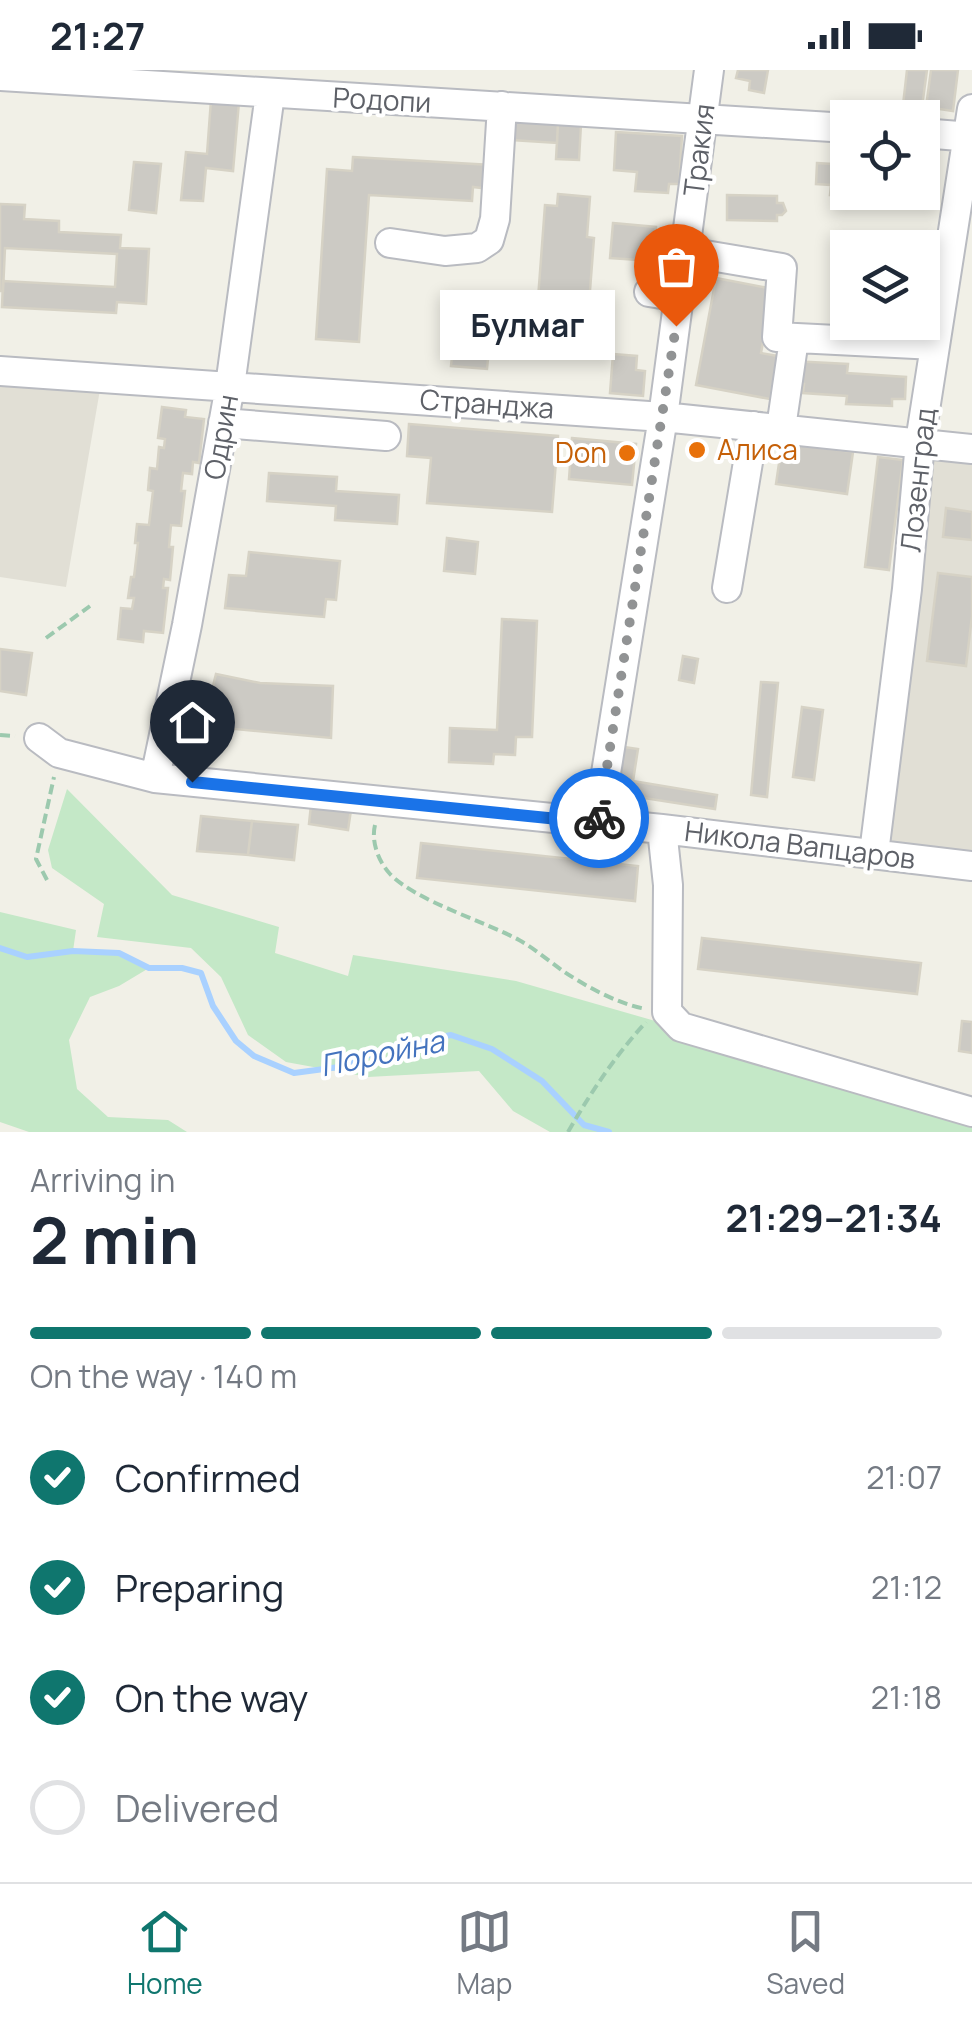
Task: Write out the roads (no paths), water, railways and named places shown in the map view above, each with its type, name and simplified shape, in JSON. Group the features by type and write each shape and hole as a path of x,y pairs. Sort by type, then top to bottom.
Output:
{"street":[{"name":"Тракия","path":"598,823 663,417 710,70"},
{"name":"Родопи","path":"0,76 264,86 830,127"},
{"name":"Одрин","path":"155,778 230,386 264,86"},
{"path":"390,242 446,251 477,248 489,240 495,219 502,106"},
{"path":"940,131 970,127"},
{"name":"Лозенград","path":"874,853 907,589 920,442 970,127"},
{"path":"686,252 782,268 776,337 935,345"},
{"path":"649,292 680,296"},
{"path":"728,588 767,427 794,339"},
{"name":"Странджа","path":"0,371 663,417 972,449"},
{"path":"223,423 386,436"},
{"name":"Никола Вапцаров","path":"49,746 155,778 662,829 972,866"},
{"path":"662,829 668,884 662,1012 681,1027 972,1112"}],"waterway":[{"name":"Поройна","path":"0,948 27,957 73,951 119,953 149,968 182,968 201,973 213,1006 236,1041 254,1056 294,1073 339,1067 389,1047 451,1035 492,1049 542,1081 584,1125 609,1132"}],"place":[{"name":"Булмаг","path":"676,326"},
{"name":"Алиса","path":"697,450"},
{"name":"Don","path":"627,453"}]}
